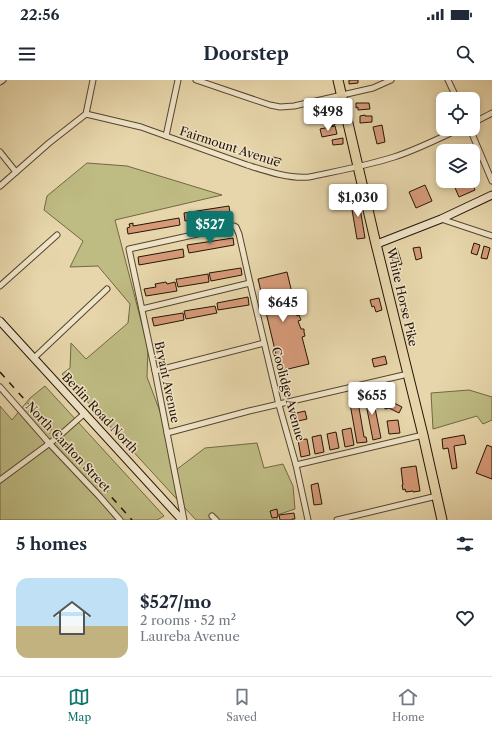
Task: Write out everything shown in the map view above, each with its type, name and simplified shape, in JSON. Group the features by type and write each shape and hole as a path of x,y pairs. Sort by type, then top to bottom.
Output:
{"highway":[{"name":"White Horse Pike","path":"338,80 442,520"}],"street":[{"path":"0,186 49,143 86,114 93,80"},
{"path":"166,136 178,80"},
{"path":"196,80 280,107 294,106 373,88 391,80"},
{"path":"448,80 454,92"},
{"path":"480,119 492,113"},
{"name":"Fairmount Avenue","path":"86,114 141,127 247,165 292,177 302,178 358,167 393,157 442,136"},
{"path":"473,136 492,180"},
{"path":"0,152 16,172"},
{"path":"377,244 441,219 492,195"},
{"path":"441,219 492,236"},
{"name":"Coolidge Avenue","path":"129,249 234,226 236,227 239,234 279,405 296,465 308,520"},
{"path":"0,286 57,235"},
{"name":"Bryant Avenue","path":"129,249 155,371 183,520"},
{"path":"142,310 250,283"},
{"path":"34,358 107,289"},
{"name":"Berlin Road North","path":"0,321 183,520"},
{"path":"155,371 264,344"},
{"path":"167,433 408,374"},
{"name":"North Carlton Street","path":"0,387 120,520"},
{"path":"0,480 67,429 85,413"},
{"path":"296,465 423,435"},
{"path":"337,520 437,496"}],"shaded area":[{"path":"87,163 127,166 222,195 115,220 148,348 147,377 165,425 176,470 205,448 257,443 264,468 283,464 293,486 295,509 277,515 277,520 196,520 62,374 70,368 71,343 86,359 128,323 130,304 98,266 70,267 83,241 44,210 47,196"},
{"path":"45,386 164,516 157,520 0,520 0,406 12,420 30,398"},
{"path":"469,390 492,397 492,420 483,424 477,416 433,429 431,393"}],"building":[{"path":"349,80 358,80 358,83 349,84"},
{"path":"356,103 369,103 370,109 358,110 358,107 356,108"},
{"path":"335,115 337,120 334,121 335,125 327,127 325,118"},
{"path":"360,116 372,116 372,122 360,123"},
{"path":"382,125 385,142 377,144 373,127"},
{"path":"335,126 337,134 322,137 320,129"},
{"path":"343,138 343,144 333,145 332,140"},
{"path":"273,157 281,159 280,164 272,162"},
{"path":"425,185 432,201 416,208 409,192"},
{"path":"455,188 474,188 475,190 459,197"},
{"path":"358,196 365,238 357,239 350,198"},
{"path":"229,206 230,213 185,221 184,213"},
{"path":"179,218 180,225 128,234 127,228 130,227 129,224 133,223 133,226"},
{"path":"233,238 234,245 189,253 187,245"},
{"path":"474,243 480,245 477,255 471,253"},
{"path":"484,246 490,248 487,259 481,258"},
{"path":"420,247 422,258 416,260 413,248"},
{"path":"397,248 402,264 394,266 390,250"},
{"path":"183,249 184,257 139,265 138,257"},
{"path":"241,268 242,275 211,281 209,273"},
{"path":"287,272 292,293 279,296 281,307 294,303 297,316 299,315 301,320 298,321 301,329 304,329 305,336 302,337 309,364 280,371 258,279"},
{"path":"208,274 209,282 178,287 176,279"},
{"path":"166,282 167,284 175,282 177,291 146,296 144,289 156,287 155,284"},
{"path":"292,293 294,303 281,307 279,296"},
{"path":"248,297 249,305 218,310 217,303"},
{"path":"379,298 382,310 376,312 374,306 372,307 370,300"},
{"path":"215,306 217,313 186,319 184,311"},
{"path":"183,313 184,320 154,326 152,318"},
{"path":"385,356 387,364 374,367 372,359"},
{"path":"390,391 392,402 402,407 399,413 389,408 385,409 383,392"},
{"path":"372,393 381,438 373,440 365,399 363,399 362,395"},
{"path":"357,396 364,437 366,437 367,442 357,443 349,398"},
{"path":"305,411 307,419 294,422 292,414"},
{"path":"398,420 400,433 389,434 387,421"},
{"path":"351,428 354,445 345,447 342,430"},
{"path":"336,432 339,448 330,450 327,434"},
{"path":"321,435 324,452 315,454 312,437"},
{"path":"464,435 466,444 454,446 457,468 452,469 448,448 443,449 442,439"},
{"path":"307,439 310,455 301,457 298,440"},
{"path":"487,445 492,447 492,479 476,473"},
{"path":"416,466 420,491 406,492 405,489 403,490 401,468"},
{"path":"318,483 322,504 314,505 311,485"},
{"path":"277,509 278,517 272,518 270,511"},
{"path":"294,513 295,519 280,520 279,515"}],"railway":[{"path":"0,372 132,520"}]}
